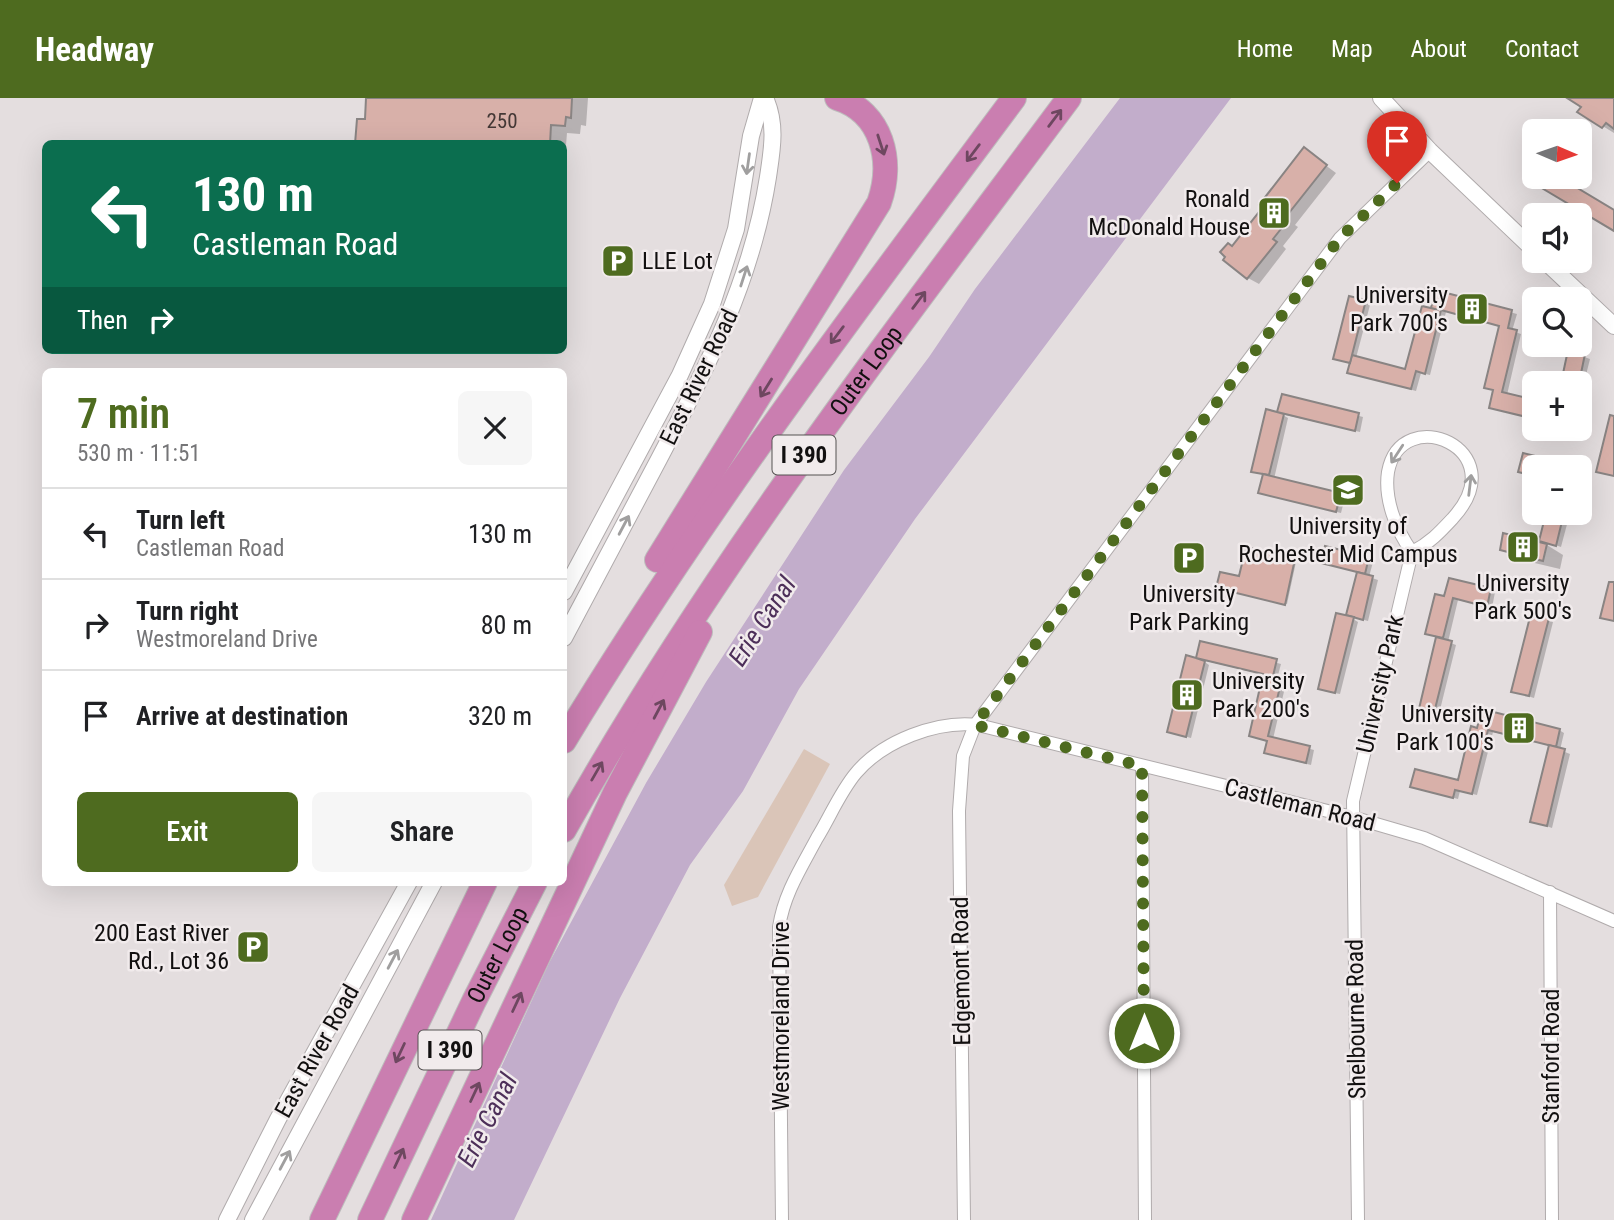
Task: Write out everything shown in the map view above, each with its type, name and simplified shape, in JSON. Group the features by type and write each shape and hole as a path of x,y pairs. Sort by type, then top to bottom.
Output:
{"highway":[{"path":"567,713 603,647 879,203 887,169 879,136 860,110 837,98"},
{"name":"Outer Loop","path":"567,736 651,599 732,479 1014,98"},
{"name":"Outer Loop","path":"567,825 658,671 766,507 1069,98"},
{"path":"414,1220 615,793 766,507"},
{"name":"Outer Loop","path":"322,1220 483,886"},
{"name":"Outer Loop","path":"371,1218 474,1001 533,886"}],"street":[{"name":"East River Road","path":"567,586 680,375 712,304 736,229 754,121 763,98"},
{"name":"East River Road","path":"567,632 697,388 730,317 747,268 766,192 773,131 763,98"},
{"path":"1381,98 1430,151 1522,239"},
{"path":"975,725 1340,238 1430,151"},
{"path":"1558,273 1614,326"},
{"path":"1426,436 1441,438 1456,445 1471,466 1472,484 1467,503 1431,542 1412,552 1400,535 1386,487 1389,467 1404,444 1426,436"},
{"name":"University Park","path":"1352,817 1353,801 1412,552"},
{"name":"Westmoreland Drive","path":"782,1220 779,927 782,906 791,884 849,783 868,761 911,737 959,724 975,725"},
{"name":"Castleman Road","path":"975,725 1352,817 1424,838 1614,921"},
{"name":"Edgemont Road","path":"964,1220 959,811 963,756 975,725"},
{"path":"1142,766 1145,1220"},
{"name":"Shelbourne Road","path":"1352,817 1358,1220"},
{"name":"East River Road","path":"226,1220 407,886"},
{"name":"East River Road","path":"253,1220 432,886"},
{"name":"Stanford Road","path":"1550,892 1552,1220"}],"shaded area":[{"path":"804,749 830,764 758,897 732,906 724,885"}],"water":[{"name":"Erie Canal","path":"1120,98 1231,98 915,519 799,689 743,791 690,865 620,998 514,1220 431,1220 549,963 646,783 706,682 844,470 929,357 975,289"}],"building":[{"path":"366,98 572,98 571,118 566,117 565,126 551,125 550,140 355,140 357,119 365,119"},
{"path":"1567,98 1614,98 1614,129 1606,123 1602,128 1592,119 1577,112 1581,107"},
{"name":"Ronald McDonald House","path":"1304,147 1327,165 1285,218 1288,220 1273,239 1277,242 1247,279 1223,260 1225,257 1220,252 1228,243 1232,246 1262,208 1259,205"},
{"path":"1543,189 1579,189 1614,210 1614,231 1592,218 1592,203 1567,203"},
{"path":"1435,290 1512,310 1508,328 1517,330 1502,392 1522,397 1522,416 1489,408 1493,390 1484,388 1499,326 1441,310 1425,374 1416,371 1411,389 1347,373 1352,355 1405,369 1422,306 1439,310 1431,308"},
{"name":"University Park 700's","path":"1349,296 1366,300 1350,363 1333,359"},
{"path":"1567,357 1584,357 1581,371 1564,371"},
{"path":"1282,394 1359,413 1355,431 1277,412"},
{"path":"1266,409 1284,414 1269,475 1251,472"},
{"path":"1610,415 1614,416 1614,476 1596,472"},
{"path":"1522,457 1522,473 1518,472"},
{"path":"1263,474 1341,493 1336,512 1258,493"},
{"path":"1543,525 1561,525 1556,546 1539,541"},
{"name":"University Park 500's","path":"1503,533 1547,544 1543,561 1500,550"},
{"path":"1325,546 1369,557 1365,574 1321,563"},
{"path":"1246,547 1295,559 1285,605 1216,588 1220,572 1239,576"},
{"path":"1357,572 1373,576 1363,620 1346,615"},
{"path":"1449,578 1491,588 1487,607 1453,598 1443,638 1425,634 1435,594 1444,596"},
{"path":"1609,582 1614,582 1614,621 1600,618"},
{"path":"1336,613 1354,617 1335,693 1318,689"},
{"path":"1531,613 1549,618 1529,696 1511,692"},
{"path":"1436,637 1452,641 1433,717 1418,713"},
{"path":"1200,641 1277,659 1273,676 1282,679 1268,736 1310,746 1306,763 1264,753 1267,741 1249,736 1263,674 1196,658"},
{"name":"University Park 200's","path":"1186,655 1205,661 1186,737 1167,732"},
{"path":"1482,709 1560,729 1556,747 1488,730 1472,794 1455,790 1453,798 1410,787 1415,769 1458,780 1471,726 1477,728"},
{"name":"University Park 100's","path":"1549,745 1565,749 1547,826 1530,822"}],"place":[{"name":"Ronald McDonald House","path":"1274,213"},
{"name":"LLE Lot","path":"618,261"},
{"name":"University Park 700's","path":"1472,309"},
{"name":"University of Rochester Mid Campus","path":"1348,490"},
{"name":"University Park 500's","path":"1523,547"},
{"name":"University Park Parking","path":"1189,558"},
{"name":"University Park 200's","path":"1187,695"},
{"name":"University Park 100's","path":"1519,728"},
{"name":"200 East River Rd., Lot 36","path":"253,947"}],"route":[{"path":"1144,1033 1142,766 975,725 1340,238 1397,183"}]}
